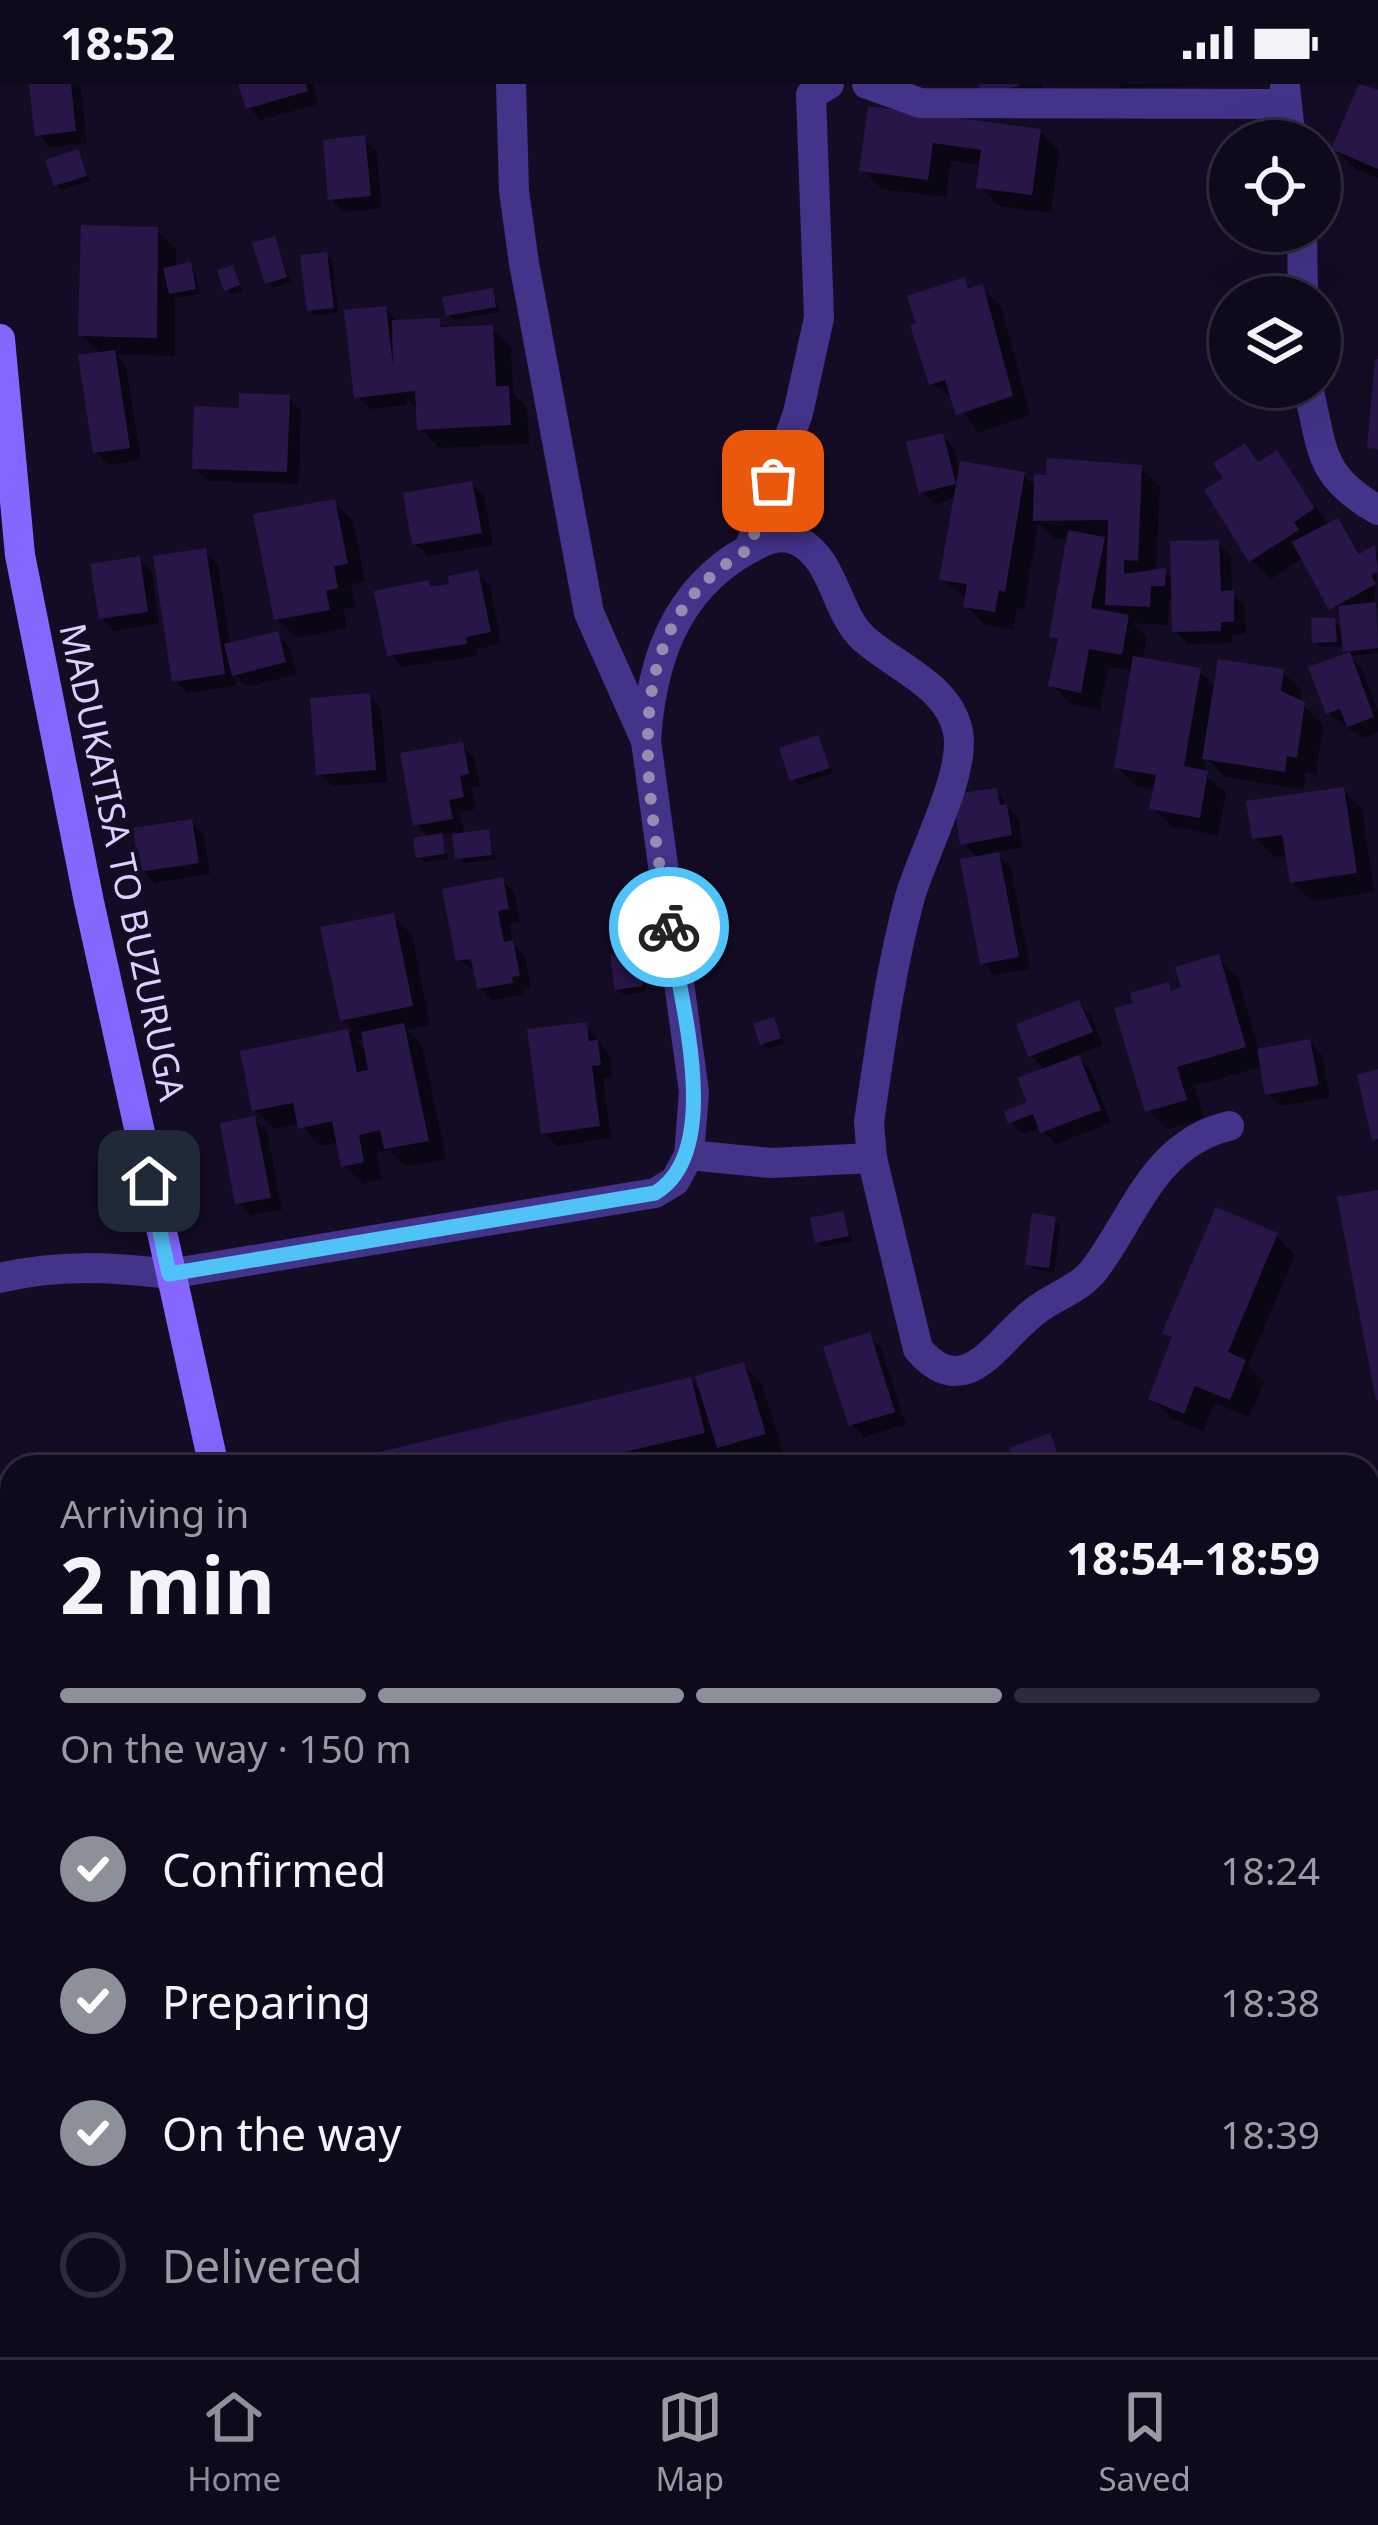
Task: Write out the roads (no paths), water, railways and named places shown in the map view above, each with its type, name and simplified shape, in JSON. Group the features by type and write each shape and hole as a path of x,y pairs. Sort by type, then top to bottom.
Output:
{"main road":[{"name":"MADUKATISA TO BUZURUGA","path":"0,339 10,557 211,1455"}],"street":[{"path":"511,84 514,191 524,263 585,592 616,681 646,741"},
{"path":"749,549 798,413 819,318 811,94 829,84"},
{"path":"867,84 920,103 1286,94"},
{"path":"1314,408 1333,476 1344,491 1378,510"},
{"path":"0,1278 93,1266 169,1274 655,1193 675,1181 689,1155 694,1092 646,741 650,683 673,620 724,563 784,537 816,555 851,626 927,685 952,711 959,737 955,769 909,900 869,1122 872,1158 918,1348 934,1367 958,1370 983,1362 1037,1309 1093,1272 1135,1197 1164,1165 1190,1142 1229,1126"},
{"path":"689,1155 771,1162 872,1158"}]}
